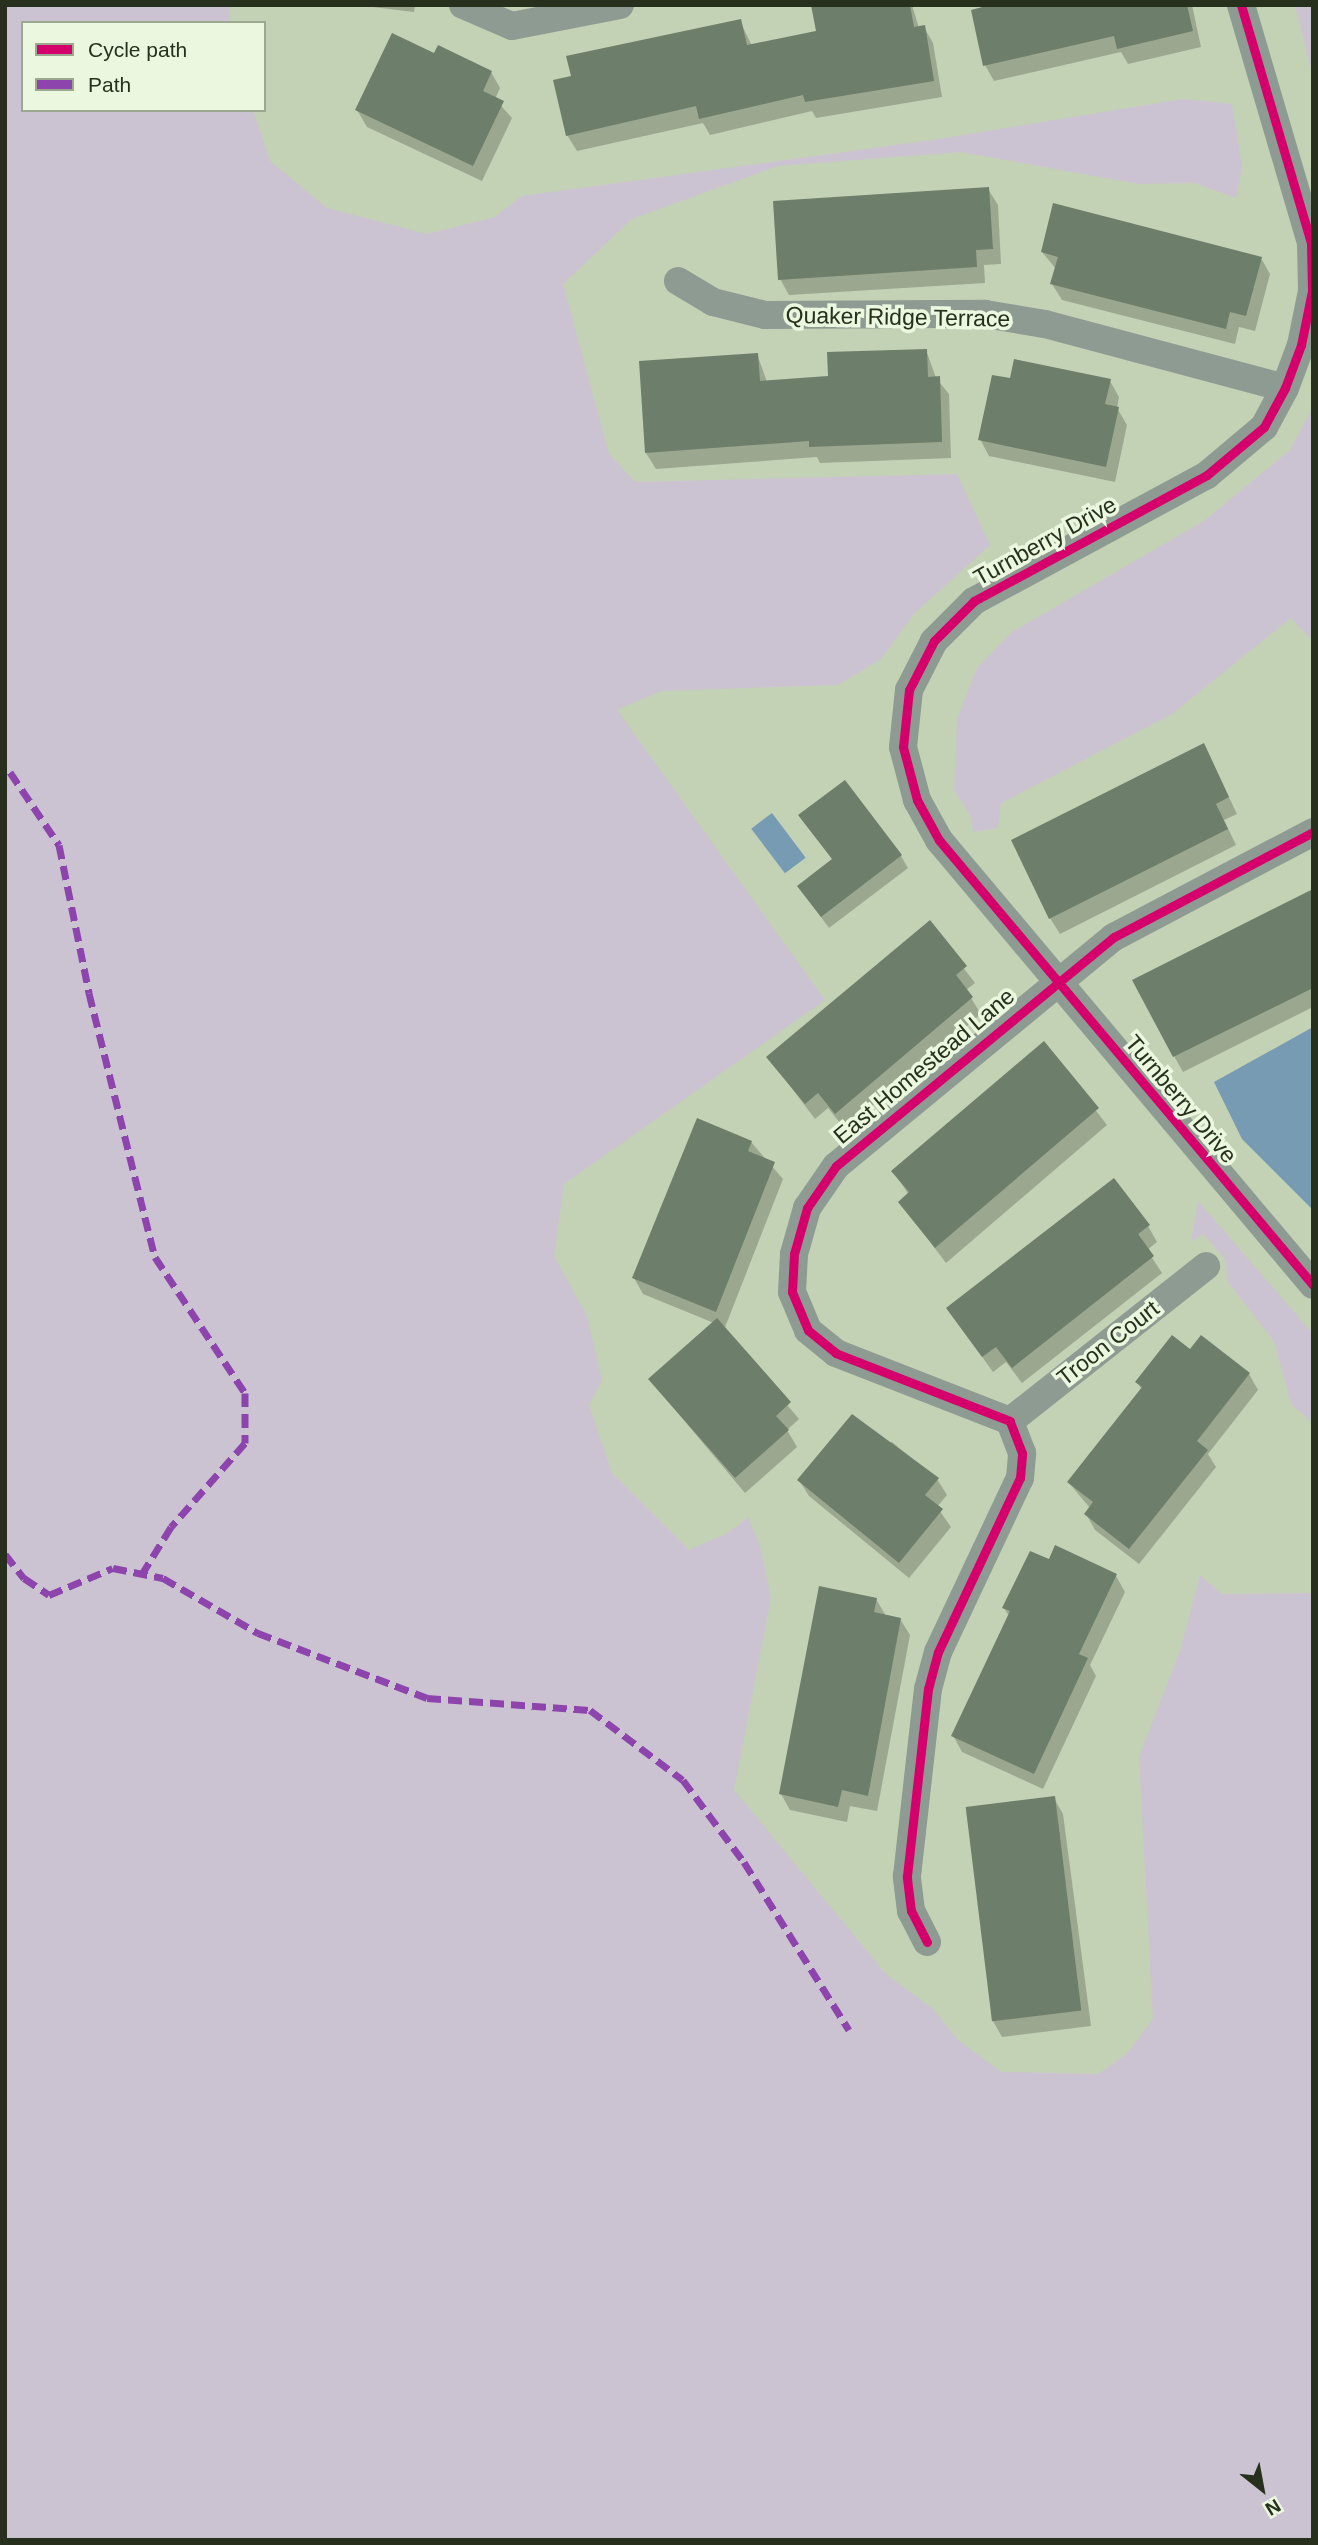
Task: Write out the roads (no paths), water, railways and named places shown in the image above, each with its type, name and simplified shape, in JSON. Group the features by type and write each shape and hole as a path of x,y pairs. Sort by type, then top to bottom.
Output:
{"street":[{"path":"463,5 512,26 620,5"},
{"name":"Turnberry Drive","path":"1241,5 1311,243 1312,290 1301,345 1285,388 1265,427 1207,475 974,601 934,641 909,690 902,747 917,800 939,840 1313,1286"},
{"name":"Quaker Ridge Terrace","path":"678,281 713,302 765,315 985,314 1045,324 1285,388"},
{"name":"East Homestead Lane","path":"1010,1421 836,1353 808,1330 792,1292 794,1254 807,1208 836,1166 1056,981 1114,937 1313,832"},
{"name":"Troon Court","path":"1010,1421 1206,1266"},
{"path":"927,1942 911,1911 907,1876 928,1689 938,1652 1020,1478 1022,1453 1010,1421"}],"water":[{"path":"772,813 806,858 785,873 751,829"},
{"path":"1313,1027 1313,1210 1242,1139 1214,1082"}]}
